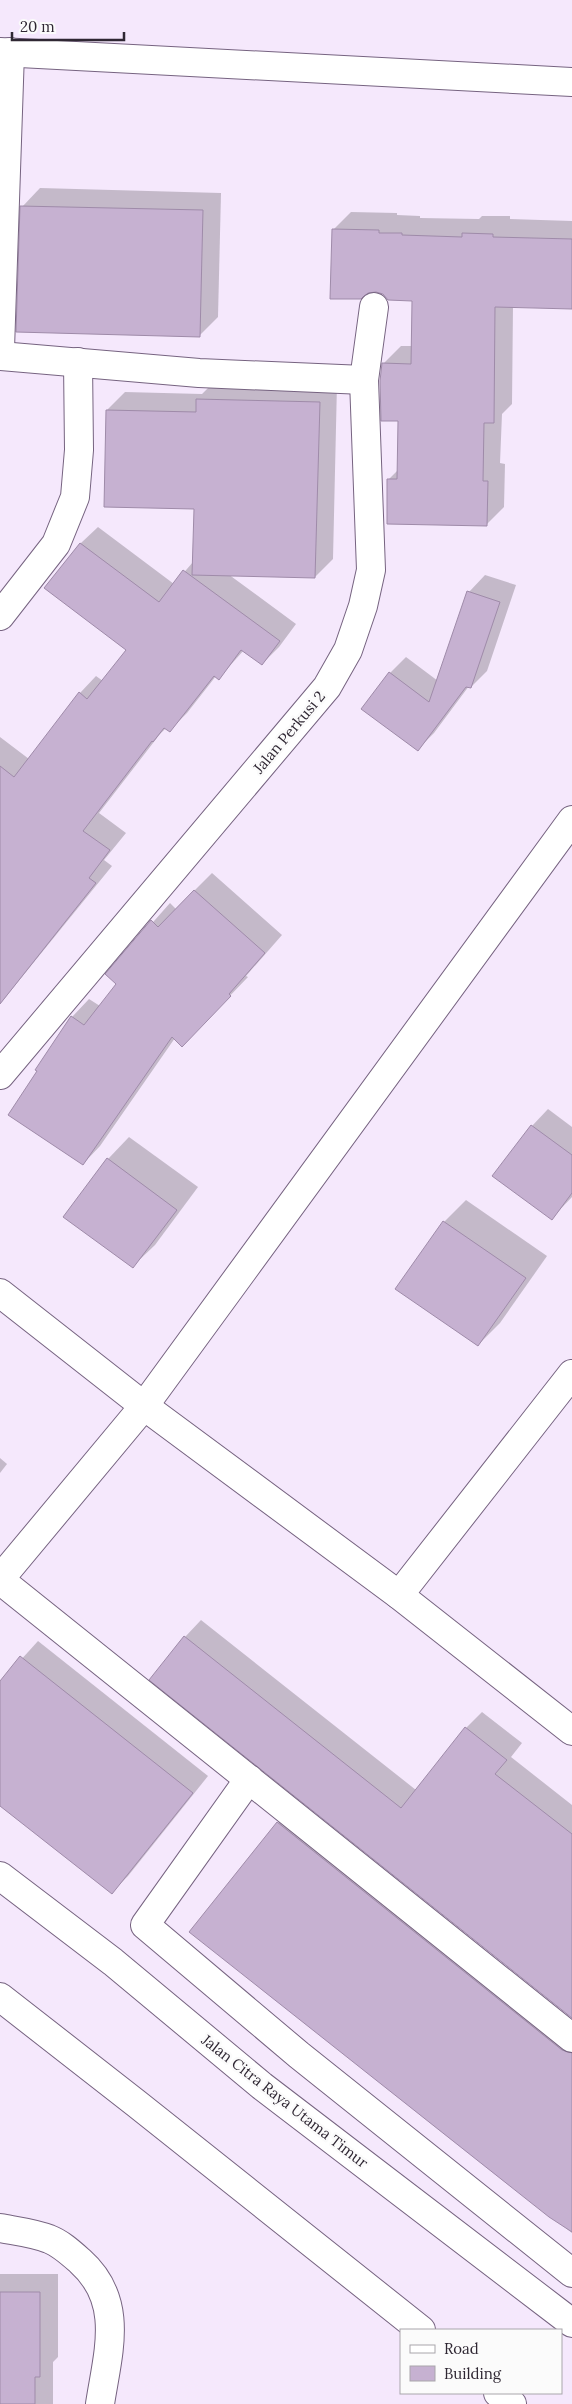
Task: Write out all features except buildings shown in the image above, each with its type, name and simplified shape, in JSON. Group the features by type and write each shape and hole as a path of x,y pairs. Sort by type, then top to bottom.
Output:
{"street":[{"path":"0,349 5,52 572,82"},
{"name":"Jalan Perkusi 2","path":"0,1075 327,687 348,650 363,606 371,570 364,380 374,307"},
{"path":"0,356 199,373 364,380"},
{"path":"0,616 56,544 75,497 79,450 78,362"},
{"path":"572,820 144,1406 0,1580 572,2038"},
{"path":"0,1293 144,1406 398,1595 572,1731"},
{"path":"398,1595 572,1374"},
{"path":"250,1779 145,1925 299,2054 572,2273"},
{"name":"Jalan Citra Raya Utama Timur","path":"0,1876 113,1962 262,2086 572,2323"},
{"path":"0,1997 420,2329"},
{"path":"0,2228 50,2239 72,2254 90,2270 98,2284 110,2313 111,2336 100,2404"},
{"path":"499,2394 512,2404"}]}
